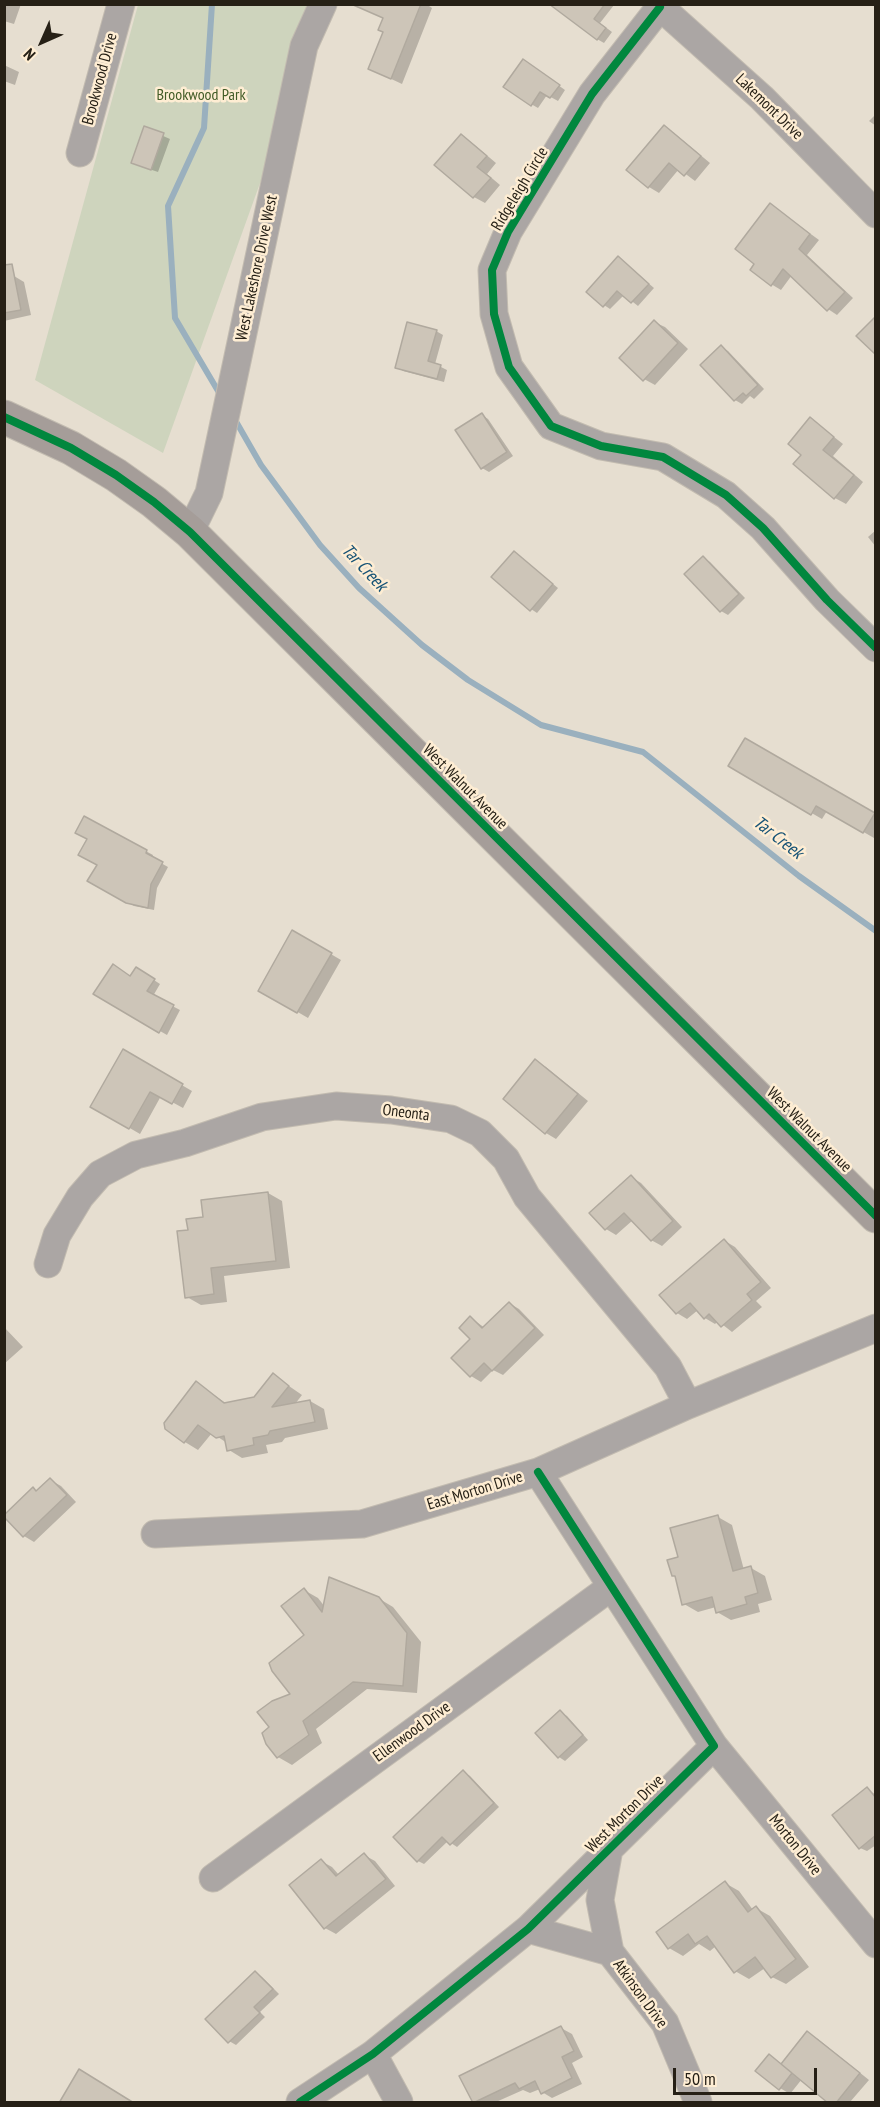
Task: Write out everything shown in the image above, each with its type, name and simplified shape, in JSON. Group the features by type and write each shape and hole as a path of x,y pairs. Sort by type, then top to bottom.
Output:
{"main road":[{"name":"West Walnut Avenue","path":"4,417 71,448 116,475 190,532 876,1216"}],"street":[{"name":"Brookwood Drive","path":"80,153 121,4"},
{"name":"West Lakeshore Drive West","path":"190,532 209,493 304,46 323,4"},
{"name":"Lakemont Drive","path":"658,6 762,98 876,214"},
{"name":"Ridgeleigh Circle","path":"658,6 592,94 508,232 496,260 492,270 494,314 508,367 551,426 601,446 663,458 726,495 763,528 827,600 876,648"},
{"name":"Oneonta","path":"48,1264 57,1235 80,1197 100,1174 136,1155 185,1143 262,1117 336,1106 391,1110 452,1119 480,1133 506,1159 526,1197 668,1366 688,1405"},
{"name":"East Morton Drive","path":"155,1534 362,1524 538,1472 688,1405 876,1328"},
{"path":"538,1472 714,1746"},
{"name":"Ellenwood Drive","path":"213,1878 611,1587"},
{"name":"West Morton Drive","path":"300,2103 373,2054 528,1929 714,1746"},
{"name":"Morton Drive","path":"714,1746 876,1944"},
{"name":"Atkinson Drive","path":"609,1849 600,1900 610,1952 665,2023 698,2103"},
{"name":"Atkinson Drive","path":"528,1929 610,1952"},
{"path":"373,2054 399,2103"}],"green space":[{"name":"Brookwood Park","path":"138,5 324,5 163,453 35,380"}],"building":[{"path":"351,4 421,4 391,79 368,69 383,32 378,30 383,18"},
{"path":"549,4 605,4 594,19 606,28 597,40"},
{"path":"523,59 560,85 550,98 540,92 531,106 503,87"},
{"path":"664,125 701,156 684,176 669,163 648,188 626,170"},
{"path":"144,126 164,133 151,170 131,163"},
{"path":"461,134 487,156 477,167 491,178 473,198 434,165"},
{"path":"770,203 810,234 799,249 845,292 827,311 783,269 771,286 750,270 754,264 735,249"},
{"path":"618,256 649,284 631,303 617,291 603,307 586,292"},
{"path":"12,264 21,310 4,313 4,265"},
{"path":"876,316 876,355 856,336"},
{"path":"654,320 678,343 643,381 619,358"},
{"path":"407,322 437,330 428,361 441,365 437,379 395,368"},
{"path":"721,345 758,385 746,396 743,393 734,401 700,365"},
{"path":"482,413 507,452 481,469 455,430"},
{"path":"810,417 834,437 823,450 854,475 834,499 793,464 801,455 788,444"},
{"path":"514,551 553,584 530,611 491,577"},
{"path":"703,556 739,594 720,612 684,574"},
{"path":"745,738 875,813 863,833 816,806 811,815 728,766"},
{"path":"84,816 147,850 146,853 163,862 151,884 148,908 126,903 87,881 97,865 78,855 87,839 75,833"},
{"path":"292,930 332,953 297,1013 258,991"},
{"path":"113,964 130,976 136,967 155,979 147,991 174,1005 159,1033 93,994"},
{"path":"123,1049 183,1084 172,1104 150,1092 129,1129 90,1107"},
{"path":"535,1059 578,1094 545,1134 503,1099"},
{"path":"631,1175 673,1221 651,1241 624,1213 605,1230 589,1213"},
{"path":"268,1192 276,1261 211,1268 214,1294 185,1298 177,1231 188,1230 186,1219 203,1217 201,1200"},
{"path":"724,1239 761,1282 747,1294 752,1300 721,1327 709,1314 704,1319 690,1303 676,1314 659,1295"},
{"path":"509,1302 535,1328 492,1371 484,1363 470,1377 451,1358 470,1339 459,1328 470,1316 482,1328"},
{"path":"273,1373 289,1386 272,1407 310,1400 315,1422 270,1431 268,1435 253,1438 254,1445 227,1451 224,1436 216,1438 198,1425 184,1443 165,1429 164,1423 196,1381 224,1403 254,1397"},
{"path":"50,1478 67,1495 23,1537 4,1515 33,1487 36,1491"},
{"path":"718,1515 733,1571 751,1566 758,1593 745,1597 747,1604 716,1613 712,1597 682,1605 675,1576 672,1576 667,1560 678,1557 670,1528"},
{"path":"329,1577 379,1597 407,1633 403,1686 353,1682 303,1721 309,1735 277,1758 266,1744 262,1733 269,1727 257,1712 272,1701 290,1694 272,1671 269,1663 304,1635 281,1606 304,1588 322,1612"},
{"path":"560,1710 583,1735 558,1758 535,1733"},
{"path":"463,1770 494,1803 450,1845 442,1837 417,1862 393,1837"},
{"path":"867,1787 876,1798 876,1835 859,1849 832,1815"},
{"path":"364,1853 386,1879 324,1929 289,1885 321,1859 336,1876"},
{"path":"725,1881 748,1912 756,1906 796,1959 771,1978 755,1957 734,1973 707,1936 695,1944 688,1934 668,1949 656,1932"},
{"path":"255,1971 273,1989 254,2007 260,2013 228,2043 205,2019"},
{"path":"561,2026 574,2051 562,2057 572,2078 541,2094 535,2081 519,2089 515,2083 473,2103 459,2076"},
{"path":"807,2031 860,2073 836,2103 828,2103 781,2064"},
{"path":"769,2054 792,2073 779,2090 755,2071"},
{"path":"79,2069 134,2103 59,2103"}],"waterway":[{"name":"Tar Creek","path":"212,4 204,128 168,206 175,318 221,396"},
{"name":"Tar Creek","path":"234,418 261,465 320,545 359,588 422,645 468,680 541,725 643,752 799,876 876,931"}],"cycle path":[{"path":"660,7 592,94 508,232 492,270 494,314 509,367 551,426 601,446 663,457 726,495 763,528 827,600 876,648"},
{"path":"4,417 71,448 116,475 190,532 876,1216"},
{"path":"300,2102 373,2054 528,1929 714,1746 538,1472"}]}
